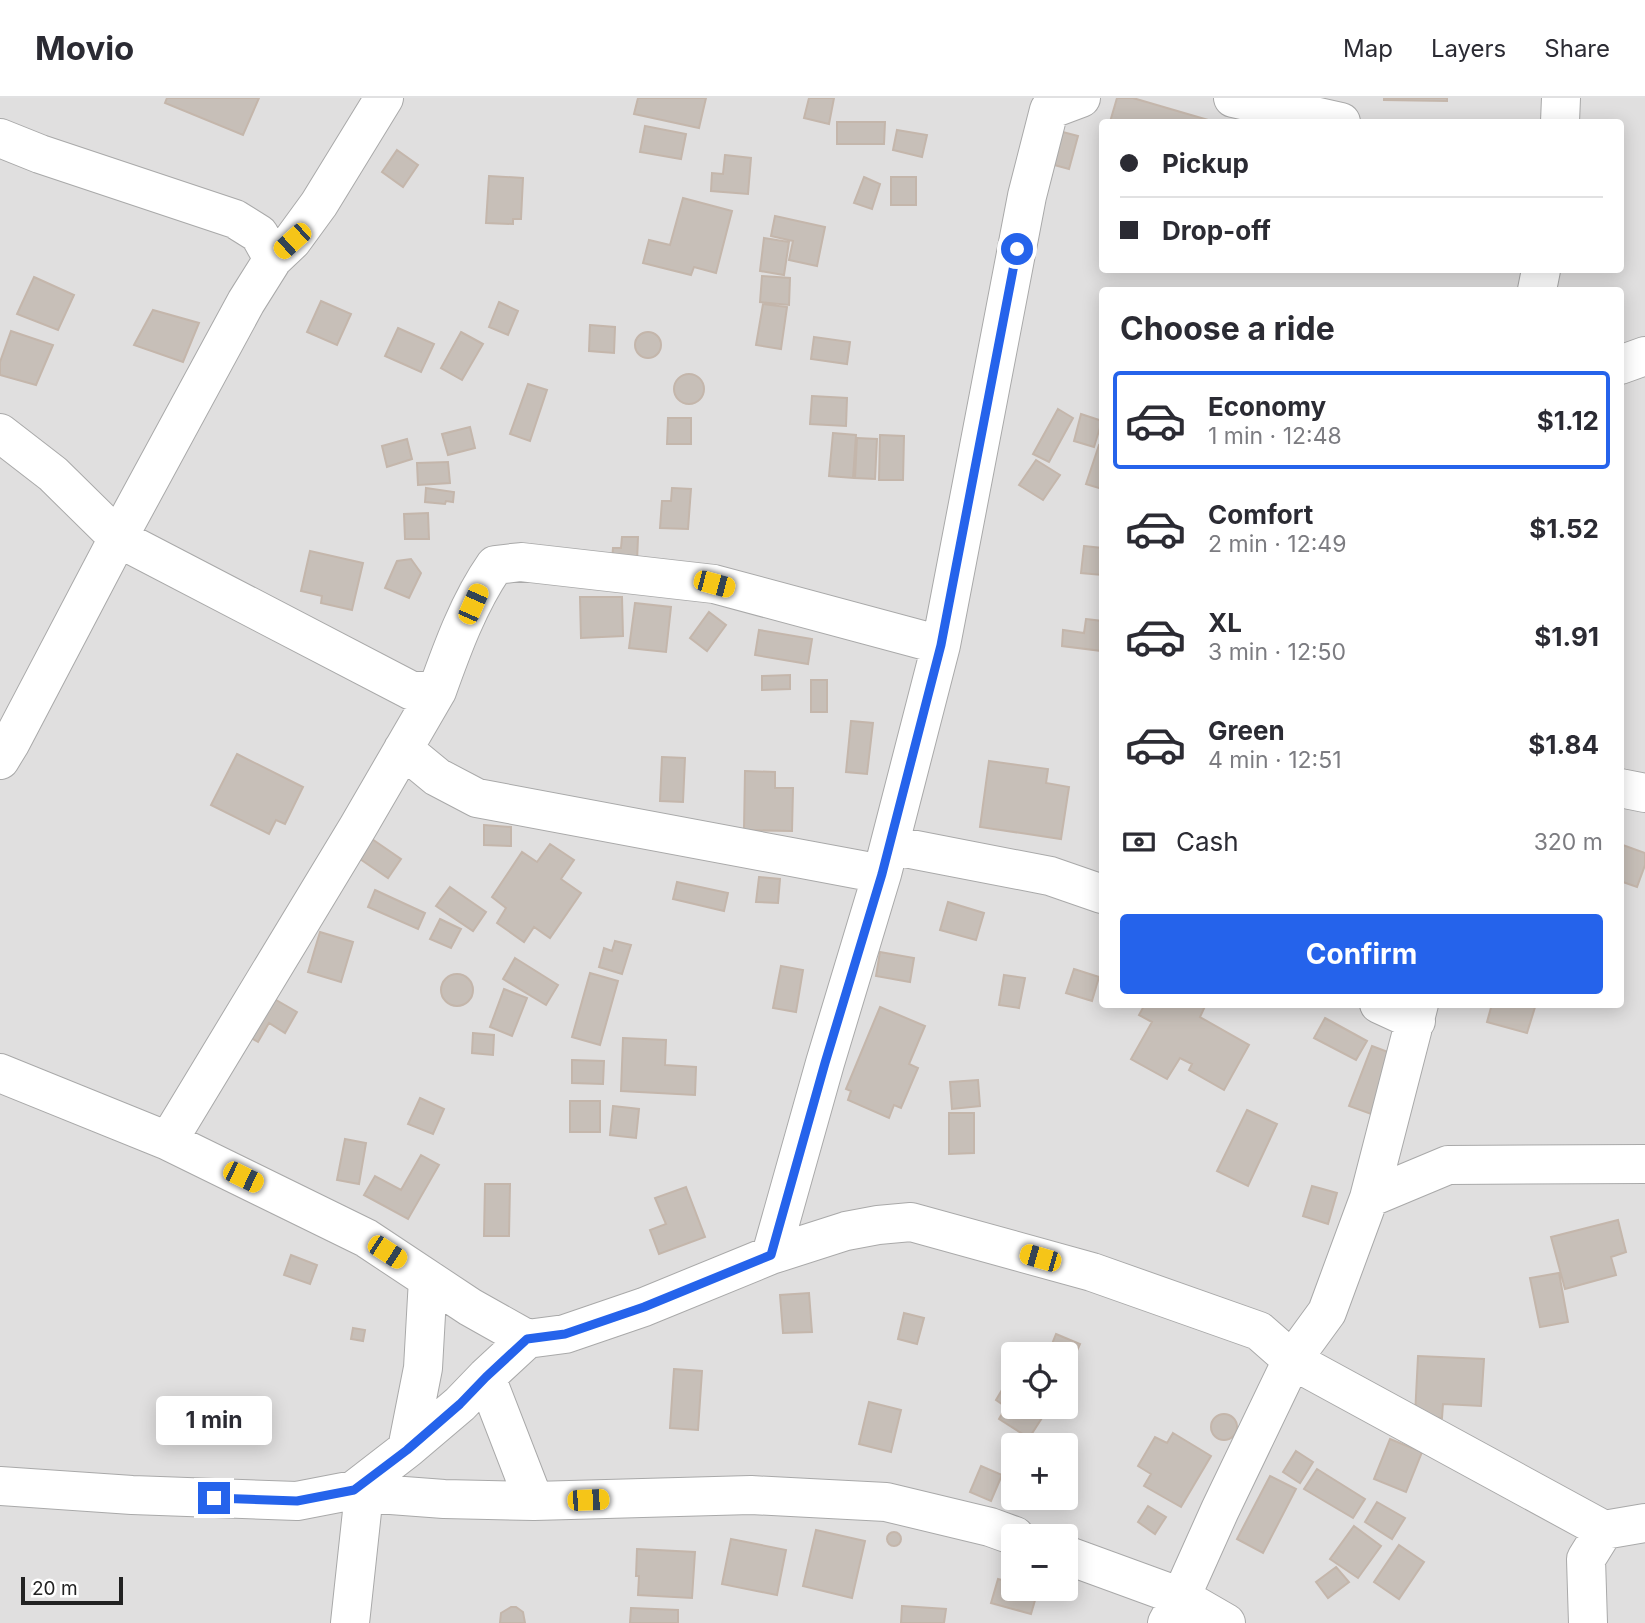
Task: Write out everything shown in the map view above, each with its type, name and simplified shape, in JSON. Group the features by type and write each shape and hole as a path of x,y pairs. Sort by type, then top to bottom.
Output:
{"street":[{"path":"0,760 246,302 273,259 292,241 319,204 384,98"},
{"path":"771,1255 828,1051 886,859 941,645 1027,196 1049,110 1081,98"},
{"path":"1233,98 1327,119"},
{"path":"1560,119 1561,98"},
{"path":"0,138 235,219 259,234 273,259"},
{"path":"1624,364 1645,356"},
{"path":"0,433 53,474 118,538 412,691 437,691"},
{"path":"169,1141 437,691 482,584 495,565 521,562 714,584 941,645"},
{"path":"403,749 437,777 477,798 886,859 1050,876 1099,893"},
{"path":"1624,789 1645,793"},
{"path":"1174,1610 1292,1360 1327,1312 1370,1198 1417,1013 1396,1008"},
{"path":"0,1073 169,1141 366,1238 470,1307 527,1339"},
{"path":"1370,1198 1448,1165 1645,1164"},
{"path":"350,1623 359,1492 460,1404 527,1339 565,1334 631,1312 771,1255 846,1231 911,1222 1092,1272 1259,1331 1292,1360 1604,1530 1645,1523"},
{"path":"407,1450 423,1368 428,1279"},
{"path":"486,1377 534,1501"},
{"path":"0,1486 132,1495 297,1501 359,1492 444,1499 534,1501 751,1495 886,1502 1001,1531"},
{"path":"1588,1623 1586,1559 1604,1530"},
{"path":"1078,1561 1174,1610 1226,1623"}],"shaded area":[{"path":"0,98 1645,98 1645,1623 0,1623"}],"building":[{"path":"167,98 259,98 243,135 165,103"},
{"path":"638,98 706,98 699,128 634,114"},
{"path":"809,98 834,98 829,124 804,118"},
{"path":"1117,98 1133,98 1205,119 1111,119"},
{"path":"1447,98 1447,101 1384,100"},
{"path":"837,122 885,122 884,144 837,144"},
{"path":"645,126 686,134 681,159 640,152"},
{"path":"897,130 927,135 922,157 893,150"},
{"path":"1055,130 1078,136 1069,169 1047,163"},
{"path":"397,150 418,165 403,187 382,172"},
{"path":"725,155 751,158 748,194 711,191 712,173 723,174"},
{"path":"489,176 523,178 521,219 513,219 513,224 486,223"},
{"path":"864,177 880,184 872,209 854,203"},
{"path":"891,177 916,177 916,205 891,205"},
{"path":"683,198 732,211 716,273 694,267 691,275 643,263 649,240 670,245"},
{"path":"775,216 825,227 817,266 789,260 793,241 771,236"},
{"path":"764,238 789,242 784,275 760,271"},
{"path":"762,276 790,278 789,305 760,302"},
{"path":"34,277 74,295 58,330 17,314"},
{"path":"321,301 351,314 337,345 307,332"},
{"path":"499,302 518,311 508,335 489,327"},
{"path":"763,304 787,307 781,349 756,345"},
{"path":"153,310 199,323 183,362 134,345"},
{"path":"590,325 615,327 614,353 589,351"},
{"path":"398,328 434,344 421,372 385,356"},
{"path":"11,331 53,345 36,385 0,375 0,362"},
{"path":"461,332 483,344 462,380 441,368"},
{"path":"648,332 657,336 661,345 657,354 648,358 639,354 635,345 639,336"},
{"path":"814,337 850,342 847,364 811,359"},
{"path":"689,374 700,378 704,389 700,400 689,404 678,400 674,389 678,378"},
{"path":"528,384 547,390 530,441 510,434"},
{"path":"812,396 847,398 846,426 810,424"},
{"path":"1058,409 1073,418 1049,462 1033,454"},
{"path":"1081,414 1099,420 1094,447 1074,441"},
{"path":"668,418 691,418 691,444 667,444"},
{"path":"470,427 475,448 448,455 442,434"},
{"path":"833,433 856,435 853,478 829,476"},
{"path":"880,435 904,436 903,480 879,480"},
{"path":"857,438 877,439 875,479 855,478"},
{"path":"407,439 412,459 387,467 382,446"},
{"path":"1099,445 1099,488 1086,484"},
{"path":"1036,460 1060,475 1043,500 1019,485"},
{"path":"448,462 450,483 418,485 417,463"},
{"path":"426,488 454,492 453,502 425,502"},
{"path":"672,488 691,489 688,529 660,528 662,501 671,501"},
{"path":"428,513 429,539 405,539 404,514"},
{"path":"622,537 638,537 637,562 612,561 613,548 621,548"},
{"path":"1084,546 1099,548 1099,575 1081,573"},
{"path":"310,551 363,563 352,610 321,603 322,596 301,591"},
{"path":"411,559 421,573 409,598 385,588 397,561"},
{"path":"580,597 622,597 623,636 581,638"},
{"path":"635,603 671,607 666,652 629,648"},
{"path":"709,612 726,625 707,651 690,638"},
{"path":"1086,619 1099,621 1099,651 1062,646 1063,630 1084,633"},
{"path":"759,630 812,639 808,664 755,655"},
{"path":"790,675 790,689 762,690 762,676"},
{"path":"811,680 827,680 827,712 811,712"},
{"path":"851,721 873,723 867,774 846,772"},
{"path":"237,754 303,787 285,824 276,820 269,834 211,805"},
{"path":"662,757 685,758 683,802 660,801"},
{"path":"989,761 1048,769 1046,783 1069,787 1061,839 980,827"},
{"path":"745,771 775,772 775,788 793,788 792,831 744,830"},
{"path":"484,825 511,827 511,846 484,845"},
{"path":"372,839 401,859 388,878 360,859"},
{"path":"550,844 574,860 561,879 581,893 550,938 534,927 524,942 497,923 506,908 492,897 522,852 537,862"},
{"path":"1624,845 1645,853 1645,865 1637,887 1624,882"},
{"path":"759,877 780,879 778,903 756,902"},
{"path":"677,882 728,893 724,911 673,899"},
{"path":"450,887 486,912 473,931 436,906"},
{"path":"375,890 425,913 418,929 368,907"},
{"path":"948,902 984,913 976,940 940,930"},
{"path":"440,919 461,929 451,948 430,939"},
{"path":"320,932 353,942 341,982 308,972"},
{"path":"615,941 631,945 622,974 599,967 604,948 612,951"},
{"path":"880,952 914,958 910,982 876,976"},
{"path":"515,958 558,985 546,1005 503,979"},
{"path":"781,966 803,970 796,1012 773,1008"},
{"path":"1074,969 1099,977 1092,1001 1066,993"},
{"path":"590,973 618,981 600,1045 572,1037"},
{"path":"457,974 468,979 473,990 468,1001 457,1006 446,1001 441,990 446,979"},
{"path":"1004,975 1025,978 1019,1008 999,1005"},
{"path":"504,989 527,998 512,1036 490,1027"},
{"path":"264,993 297,1012 285,1033 269,1023 258,1042 241,1032"},
{"path":"880,1007 925,1026 909,1064 918,1068 901,1108 894,1105 889,1118 848,1100 851,1091 846,1089"},
{"path":"1143,1008 1204,1008 1200,1017 1249,1045 1224,1090 1189,1070 1192,1064 1180,1058 1167,1079 1131,1059 1152,1022 1139,1015"},
{"path":"1491,1008 1535,1008 1527,1033 1487,1022"},
{"path":"1325,1018 1367,1041 1356,1060 1314,1038"},
{"path":"473,1033 494,1035 493,1055 472,1053"},
{"path":"623,1038 666,1040 665,1065 696,1067 695,1095 621,1091"},
{"path":"1372,1046 1396,1055 1374,1115 1349,1106"},
{"path":"572,1060 604,1061 603,1084 572,1083"},
{"path":"978,1080 980,1106 952,1109 950,1082"},
{"path":"420,1098 444,1109 433,1134 408,1124"},
{"path":"570,1101 600,1101 600,1132 570,1132"},
{"path":"613,1106 639,1109 636,1138 610,1135"},
{"path":"1247,1110 1277,1124 1248,1186 1217,1171"},
{"path":"949,1113 974,1113 974,1153 949,1154"},
{"path":"345,1139 366,1143 359,1184 337,1180"},
{"path":"421,1155 439,1165 408,1219 364,1195 375,1176 401,1190"},
{"path":"485,1184 510,1184 509,1236 484,1236"},
{"path":"1312,1186 1337,1193 1328,1224 1303,1216"},
{"path":"686,1187 705,1237 659,1254 650,1230 666,1224 655,1198"},
{"path":"1618,1220 1626,1252 1611,1257 1616,1275 1565,1289 1551,1237"},
{"path":"291,1255 317,1265 310,1284 284,1275"},
{"path":"1559,1273 1568,1322 1540,1327 1530,1278"},
{"path":"809,1293 812,1332 783,1333 780,1295"},
{"path":"904,1313 924,1318 917,1344 898,1339"},
{"path":"353,1328 365,1330 363,1341 351,1339"},
{"path":"1056,1334 1075,1342 1053,1342"},
{"path":"1418,1356 1484,1359 1481,1406 1443,1404 1442,1418 1415,1416"},
{"path":"674,1369 702,1371 698,1430 670,1428"},
{"path":"869,1402 901,1410 891,1452 859,1444"},
{"path":"1224,1414 1233,1418 1237,1427 1233,1436 1224,1440 1215,1436 1211,1427 1215,1418"},
{"path":"1001,1416 1001,1419 1041,1419 1032,1433 1021,1433 999,1419"},
{"path":"1173,1433 1211,1456 1181,1507 1144,1486 1151,1474 1138,1466 1155,1437 1167,1443"},
{"path":"1390,1439 1422,1452 1406,1492 1374,1479"},
{"path":"1296,1451 1313,1462 1300,1483 1283,1472"},
{"path":"981,1466 1001,1475 991,1501 970,1492"},
{"path":"1317,1469 1365,1499 1353,1518 1304,1489"},
{"path":"1270,1476 1296,1489 1263,1553 1237,1539"},
{"path":"1377,1502 1405,1518 1392,1539 1365,1522"},
{"path":"1148,1506 1166,1517 1155,1534 1138,1522"},
{"path":"1354,1526 1381,1546 1358,1578 1330,1559"},
{"path":"816,1530 865,1541 852,1598 803,1586"},
{"path":"891,1532 897,1532 901,1539 897,1546 891,1546 887,1542 887,1536"},
{"path":"731,1539 786,1550 777,1595 722,1584"},
{"path":"1399,1545 1424,1562 1399,1599 1374,1582"},
{"path":"637,1549 695,1552 692,1598 638,1595"},
{"path":"1336,1567 1349,1582 1328,1598 1316,1582"},
{"path":"998,1579 1001,1580 1001,1601 1035,1601 1031,1614 991,1603"},
{"path":"902,1606 946,1609 944,1623 901,1623"},
{"path":"511,1607 523,1612 525,1623 500,1623 501,1613"},
{"path":"631,1608 678,1610 678,1623 630,1623"}],"route":[{"path":"214,1498 297,1501 354,1490 407,1450 460,1404 527,1339 565,1334 644,1307 771,1255 882,874 941,645 1017,249"}]}
